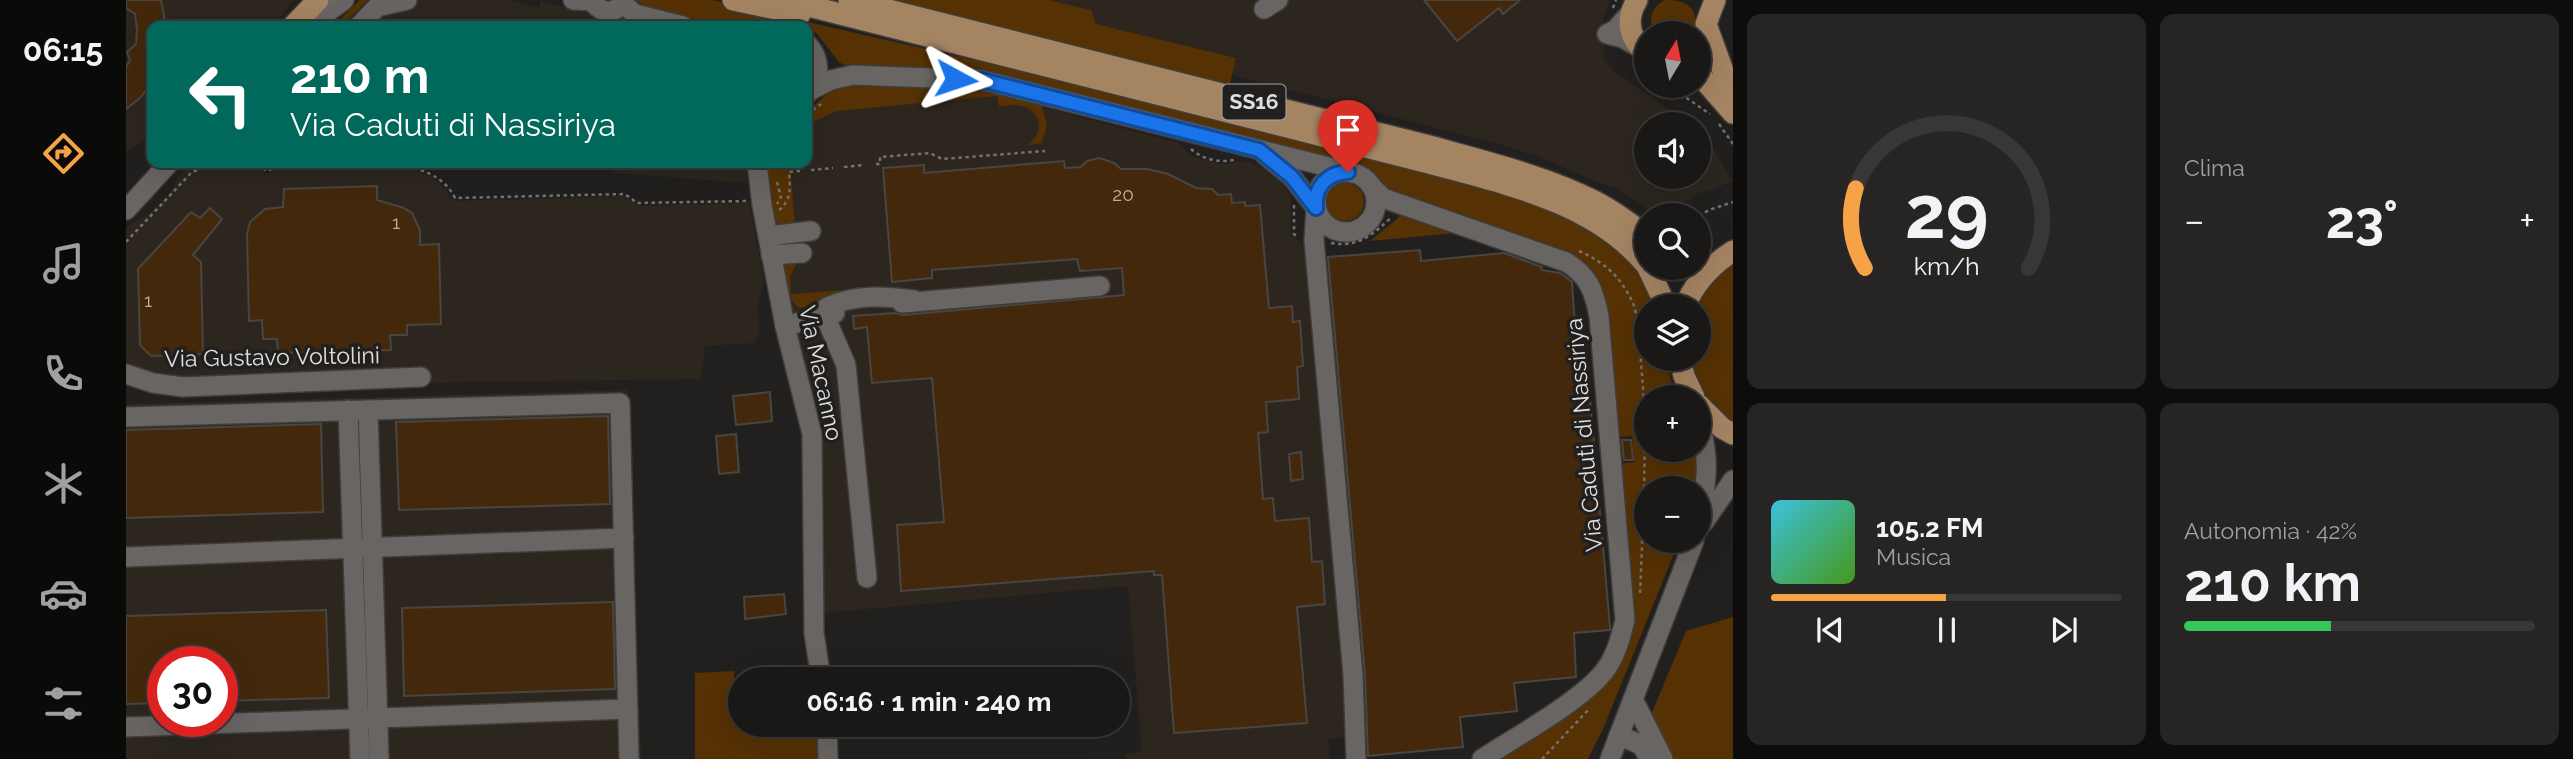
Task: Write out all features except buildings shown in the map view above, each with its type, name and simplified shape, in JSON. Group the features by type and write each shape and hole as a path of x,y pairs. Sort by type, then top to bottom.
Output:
{"main road":[{"path":"298,21 318,0"},
{"path":"733,0 770,9 933,37"},
{"name":"SS16","path":"785,0 1416,159 1520,189 1571,209 1600,224 1634,253"},
{"name":"SS16","path":"849,0 1477,160 1560,186 1594,200 1634,227"},
{"path":"1699,0 1705,13 1704,21"},
{"path":"1707,21 1715,0"},
{"path":"1634,4 1631,31 1634,36"},
{"path":"1712,48 1726,68 1733,91"},
{"path":"1712,89 1733,113"},
{"path":"1711,254 1733,251"},
{"path":"1691,294 1706,272 1733,251"},
{"path":"1711,416 1722,428 1733,434"}],"street":[{"path":"314,21 334,0"},
{"path":"316,21 344,0"},
{"path":"364,21 377,8 407,0"},
{"path":"586,0 609,12 619,8 624,2 635,14 663,21"},
{"name":"Via Caduti di Nassiriya","path":"812,51 832,67 853,75"},
{"path":"812,53 818,68 815,93"},
{"name":"Via Caduti di Nassiriya","path":"815,93 831,80 853,75 982,80 1353,173 1363,177 1383,198 1566,262 1578,269 1594,292 1601,338 1625,620 1621,637 1607,667 1581,694 1482,759"},
{"name":"Via Caduti di Nassiriya","path":"1259,150 1292,177 1323,223 1332,230 1343,233 1358,230 1369,222 1375,212 1376,199 1371,186"},
{"path":"126,209 165,168"},
{"name":"Via Macanno","path":"764,168 763,209 771,256 812,434 814,633 819,667"},
{"path":"1353,173 1337,173 1324,181 1317,194 1314,240 1353,675 1356,759"},
{"path":"768,236 811,231"},
{"path":"771,256 802,253"},
{"path":"867,578 846,366 825,316 827,307 842,300 884,296 915,300 1100,286"},
{"path":"785,326 825,316"},
{"name":"Via Gustavo Voltolini","path":"126,374 153,383 183,387 421,377"},
{"path":"126,416 620,403 629,759"},
{"path":"358,410 368,718 360,759"},
{"path":"1711,512 1733,480"},
{"path":"126,557 624,538"},
{"path":"1609,759 1689,553"},
{"path":"1633,699 1663,759"},
{"path":"126,727 628,709"},
{"path":"368,718 379,759"},
{"path":"1619,735 1641,745 1650,759"},
{"path":"827,737 828,759"}],"path":[{"path":"1687,98 1715,117 1733,144"},
{"path":"1189,147 1198,155 1223,162 1237,159"},
{"path":"876,164 880,164 880,157 930,153 942,159 1045,151"},
{"path":"844,167 864,165"},
{"path":"126,242 198,168"},
{"path":"416,168 442,181 455,198 625,194 637,203 750,201 763,209 780,210 785,206 790,192 789,172 800,171"},
{"path":"763,209 778,204 781,197 781,191 764,168"},
{"path":"811,170 833,168"},
{"path":"1294,200 1294,234 1301,241"},
{"path":"1711,209 1733,202"},
{"path":"1323,240 1345,245 1357,243 1370,237 1400,210"},
{"path":"1577,250 1600,260 1619,280 1634,304"},
{"path":"1640,598 1645,436 1642,371"},
{"path":"1542,759 1593,705"}],"shaded area":[{"path":"126,0 295,0 276,21 147,21 147,138 126,153"},
{"path":"360,0 368,0 346,21 338,21"},
{"path":"368,0 507,0 540,8 540,1 619,21 346,21"},
{"path":"635,0 712,0 804,21 701,21 645,6"},
{"path":"882,0 1048,0 1091,10 1096,24 1236,58 1229,88 975,24 949,14"},
{"path":"1048,0 1610,0 1603,17 1604,59 1612,70 1634,85 1634,98 1652,98 1673,112 1634,112 1634,189 1711,189 1711,145 1733,181 1698,194 1684,203 1639,203 1615,187 1535,155 1232,75 1236,58 1095,24 1091,10"},
{"path":"1665,0 1686,4 1694,12 1695,21 1651,21 1657,6"},
{"path":"812,23 1424,170 1531,202 1575,220 1619,250 1634,268 1634,280 1643,280 1651,294 1634,294 1634,371 1669,371 1672,385 1634,385 1634,462 1632,436 1617,437 1602,288 1591,271 1385,190 1363,172 1348,165 991,74 846,66 839,62 812,30"},
{"path":"850,80 1040,101 1044,108 1179,143 1194,157 1225,165 1239,161 1250,162 1283,183 1291,198 1293,237 1325,257 1420,250 1422,261 1512,253 1515,274 1553,272 1568,276 1572,282 1576,341 1585,341 1611,630 1574,633 1576,677 1514,683 1517,711 1460,717 1463,747 1368,756 1364,759 1346,737 1328,739 1330,759 1126,759 1125,754 1142,751 1128,586 821,613 798,340 765,168 812,168 812,106 830,88"},
{"path":"842,81 991,88 1040,101 1047,124 1042,143 1028,145 1038,131 1036,115 1024,106 999,106 997,96 837,111 812,123 812,106"},
{"path":"188,168 213,168 215,171 255,170 267,174 282,168 407,168 432,177 444,187 453,201 625,196 637,206 749,203 764,283 758,304 759,335 755,343 705,346 701,379 466,382 189,393 126,381 126,229 137,220 148,216 171,192 178,177"},
{"path":"614,168 745,168 748,183 614,173"},
{"path":"765,168 790,168 795,226 781,227 775,220"},
{"path":"1345,183 1358,189 1364,202 1358,215 1345,221 1332,215 1326,202 1332,189"},
{"path":"1403,211 1466,232 1370,241"},
{"path":"796,258 796,265 790,276 791,294 858,289 821,306 798,307 787,291 784,279 786,260"},
{"path":"1733,262 1733,422 1711,402 1711,385 1700,385 1694,371 1711,371 1711,294 1702,294 1711,279"},
{"path":"628,390 641,759 126,759 126,404"},
{"path":"1699,462 1699,476 1634,476 1634,553 1674,553 1603,729 1588,759 1495,759 1620,664 1632,636 1634,619 1618,464"},
{"path":"1733,617 1733,759 1672,759 1651,715 1686,631"},
{"path":"728,671 728,737 820,737 821,759 695,759 695,673"}],"route":[{"path":"956,79 982,80 1259,150 1292,177 1316,208 1317,194 1324,181 1337,173 1348,172"}]}
